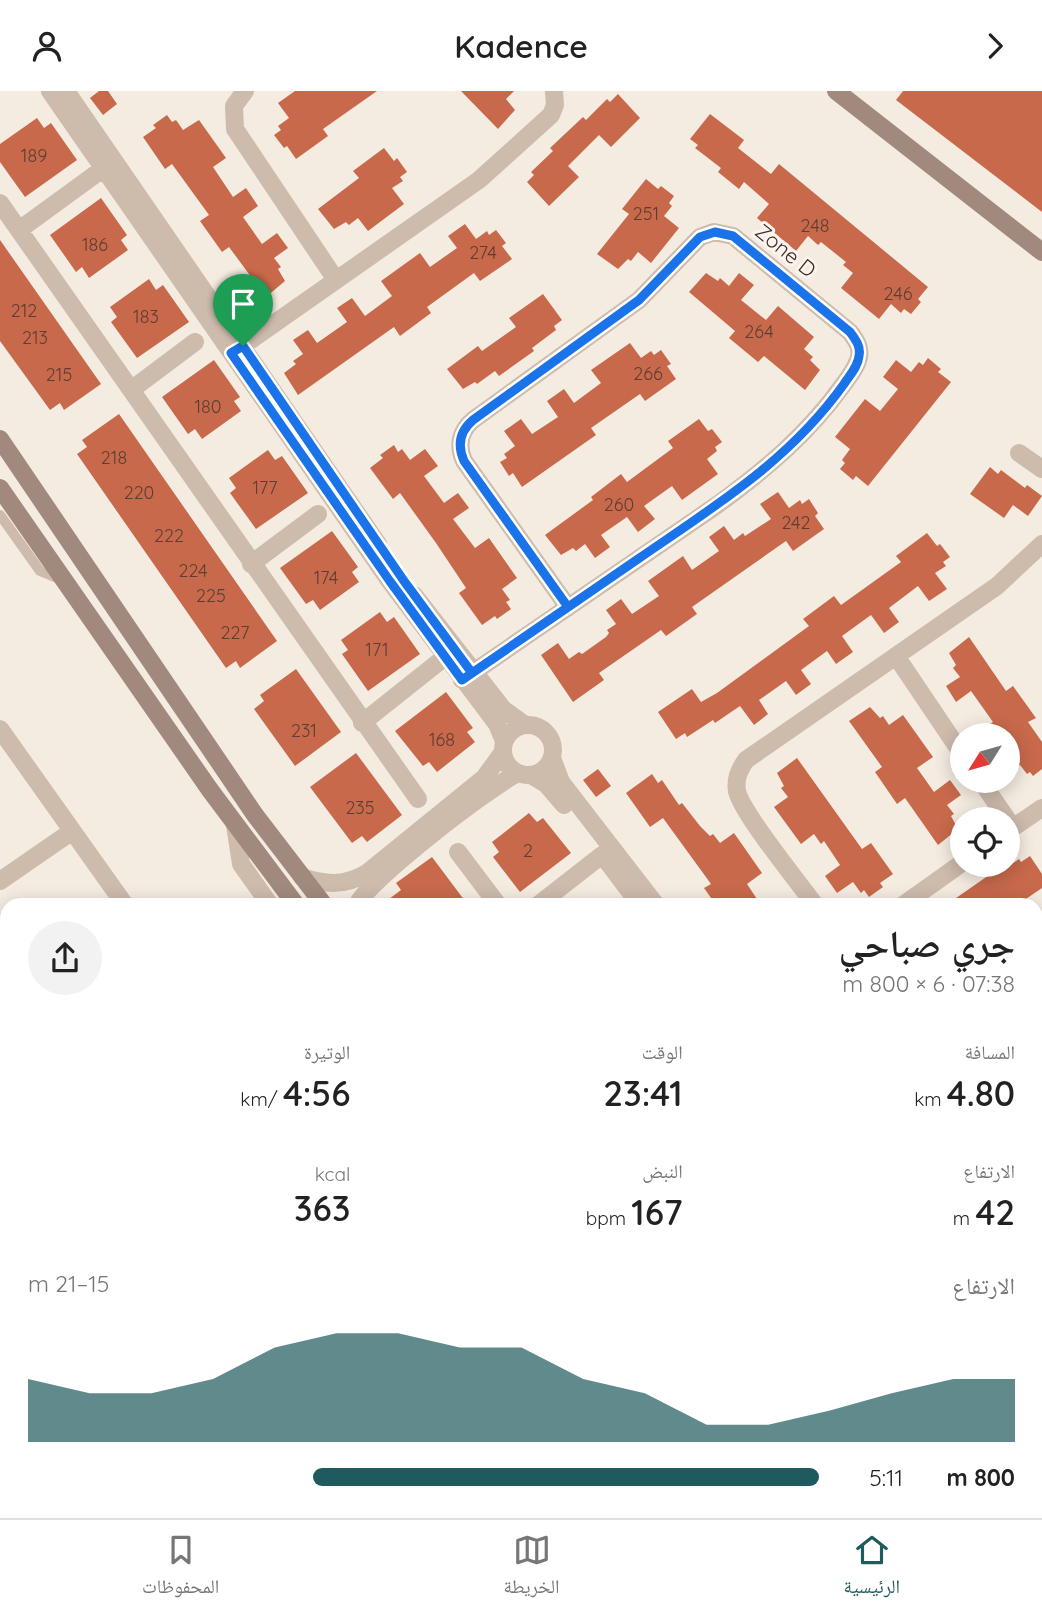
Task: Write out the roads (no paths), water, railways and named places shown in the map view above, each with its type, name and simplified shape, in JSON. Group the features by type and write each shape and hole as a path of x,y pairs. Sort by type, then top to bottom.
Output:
{"street":[{"path":"50,91 398,572 497,724 507,765 552,790 635,898"},
{"path":"66,91 444,657 525,725"},
{"path":"246,91 234,106 235,129 336,281"},
{"path":"237,350 479,180 516,150 551,115 555,105 554,91"},
{"path":"836,91 1042,253"},
{"path":"19,230 104,168"},
{"path":"0,203 362,723 418,799"},
{"name":"Zone D","path":"467,676 718,505 787,451 834,398 857,364 859,345 850,332 733,236 715,232 694,241 639,300 473,420 461,437 464,461 568,607"},
{"path":"131,390 195,342"},
{"path":"0,439 255,815 318,898"},
{"path":"1019,453 1042,469"},
{"path":"0,488 235,825 291,898"},
{"path":"251,564 318,514"},
{"path":"810,898 742,804 736,781 739,770 746,760 997,586 1042,544"},
{"path":"896,656 950,736"},
{"path":"362,723 444,657"},
{"path":"302,877 330,884 345,883 367,873 484,778 512,730 533,725 548,734 552,741 552,758 561,782 651,898"},
{"path":"0,729 120,898"},
{"path":"363,898 376,881 492,788 524,774 544,770 552,758"},
{"path":"1020,819 1042,808"},
{"path":"235,825 241,864 265,898"},
{"path":"0,881 71,832"},
{"path":"458,852 493,898"},
{"path":"547,898 602,855"},
{"path":"913,898 950,872"}],"lane":[{"path":"0,515 40,571 64,581"}]}
